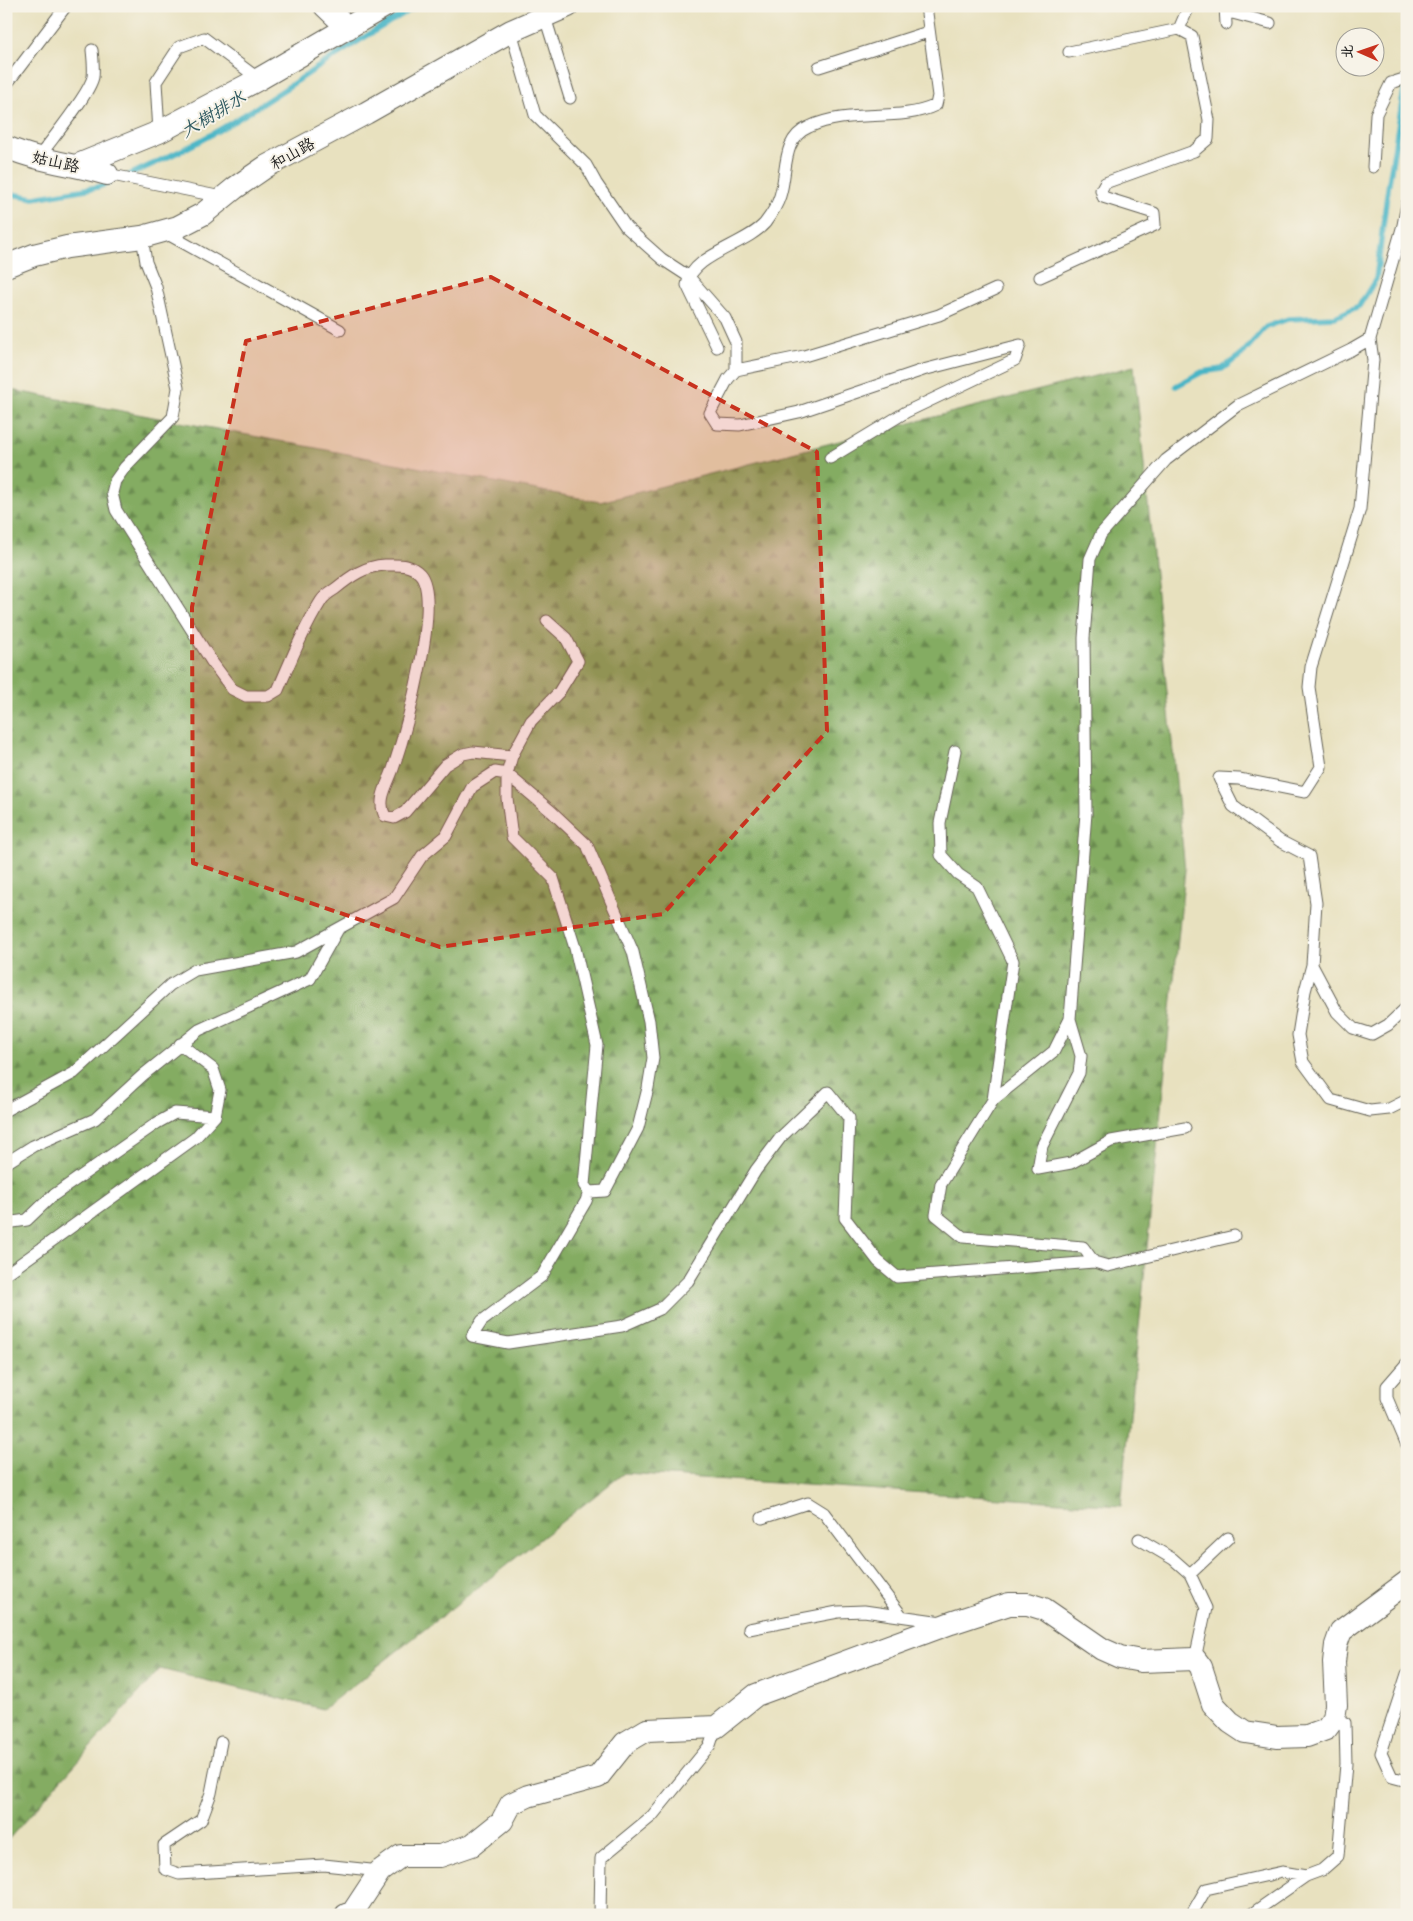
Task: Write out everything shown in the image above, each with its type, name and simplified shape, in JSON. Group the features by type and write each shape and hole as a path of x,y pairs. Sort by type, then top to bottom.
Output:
{"street":[{"path":"325,6 348,28"},
{"path":"78,165 159,132 258,79 384,6"},
{"name":"和山路","path":"6,266 34,255 68,247 153,234 178,227 203,214 268,166 511,31 568,6"},
{"name":"姑山路","path":"6,147 46,161 78,165 107,174"},
{"path":"350,1914 380,1871 401,1856 440,1856 472,1845 502,1821 511,1804 528,1796 598,1777 625,1743 647,1730 716,1728 756,1695 1008,1604 1028,1604 1044,1609 1102,1649 1120,1657 1141,1661 1195,1659 1201,1667 1213,1704 1230,1722 1245,1732 1277,1737 1307,1736 1326,1729 1334,1718 1336,1705 1334,1662 1336,1645 1341,1631 1407,1582"}],"lane":[{"path":"6,85 66,6"},
{"path":"717,347 687,285 688,276 698,265 752,234 764,224 774,210 780,196 790,145 795,135 810,126 843,117 923,111 936,105 938,96 926,6"},
{"path":"1179,29 1189,6"},
{"path":"1226,24 1225,9 1270,23"},
{"path":"545,17 570,98"},
{"path":"1040,277 1155,225 1154,213 1103,198 1101,190 1105,183 1194,151 1208,139 1209,120 1192,36 1179,29 1069,52"},
{"path":"511,31 535,115 586,165 626,227 662,259 688,276 725,318 736,342 736,370"},
{"path":"820,67 928,32"},
{"path":"159,132 156,82 179,47 204,38 258,79"},
{"path":"38,157 84,95 92,79 94,68 92,50"},
{"path":"1373,167 1376,114 1391,83 1407,78"},
{"path":"107,174 224,197"},
{"path":"1407,204 1405,230 1370,339 1373,360 1360,509 1311,667 1309,687 1321,767 1305,792 1239,779 1219,778 1233,806 1280,841 1309,856 1316,903 1312,965 1298,1035 1303,1062 1331,1100 1370,1111 1389,1109 1407,1100"},
{"path":"340,330 153,234 146,262 156,287 178,388 173,418 125,467 115,481 112,493 116,510 212,662 232,689 246,696 268,696 278,690 322,599 352,575 372,566 405,564 420,575 427,590 426,626 419,674 394,767 382,798 381,808 385,816 394,818 404,812 445,765 463,754 473,752 512,756"},
{"path":"830,458 906,412 1015,360 1020,345 923,370 799,412 740,425 717,424 710,413 728,378 736,370 804,356 939,315 996,289"},
{"path":"1185,1128 1111,1141 1071,1163 1038,1169 1042,1146 1079,1073 1081,1056 1070,1018 1086,813 1084,638 1090,559 1101,534 1166,460 1238,405 1370,339"},
{"path":"547,621 566,638 578,661 559,692 531,721 512,756 507,774 507,798 512,837 553,878 576,948 597,1045 584,1185 589,1192"},
{"path":"954,751 940,823 941,854 958,874 977,887 1013,961 993,1100"},
{"path":"6,1110 74,1073 170,985 195,970 296,952 394,898 422,856 446,836 472,787 495,772 507,774 587,845 633,952 649,1021 653,1058 638,1128 605,1191 589,1192"},
{"path":"6,1163 33,1146 95,1118 180,1044 199,1030 310,979 337,931"},
{"path":"1312,965 1337,1012 1353,1028 1372,1034 1388,1025 1407,1007"},
{"path":"1070,1018 1054,1051 993,1100 941,1184 936,1215 963,1237 1083,1247 1094,1262"},
{"path":"6,1274 195,1138 215,1116 220,1090 213,1069 180,1044"},
{"path":"589,1192 586,1202 542,1276 482,1321 472,1336 508,1343 622,1326 660,1309 688,1281 756,1170 780,1137 828,1092 849,1118 845,1218 878,1260 897,1277 1094,1262 1108,1266 1234,1236"},
{"path":"6,1223 27,1220 51,1196 157,1123 175,1113 215,1116"},
{"path":"1407,1363 1386,1386 1387,1398 1407,1445"},
{"path":"762,1518 808,1503 824,1513 901,1615"},
{"path":"1190,1574 1228,1538"},
{"path":"1139,1539 1173,1559 1190,1574 1206,1608 1195,1659"},
{"path":"749,1629 838,1612 864,1611 951,1623"},
{"path":"1407,1674 1380,1753 1392,1777 1407,1781"},
{"path":"1250,1915 1306,1876 1322,1870 1338,1856 1346,1764 1345,1722 1334,1718"},
{"path":"600,1915 601,1858 652,1816 710,1745 716,1728"},
{"path":"221,1742 211,1793 201,1820 164,1845 165,1869 180,1874 324,1865 380,1871"},
{"path":"1191,1915 1206,1889 1282,1872 1306,1876"}],"highlighted area":[{"path":"491,277 817,452 827,731 663,914 440,947 193,863 192,607 246,341"}],"green space":[{"path":"1134,366 1185,870 1121,1506 624,1473 323,1709 160,1669 6,1842 6,389 600,502"}],"waterway":[{"name":"大樹排水","path":"125,177 223,128 388,22 417,6"},
{"path":"1176,386 1202,372 1222,369 1242,354 1266,327 1288,319 1335,317 1359,306 1376,279 1387,195 1406,78"},
{"name":"大樹排水","path":"6,193 34,198 98,187 109,183"}]}
